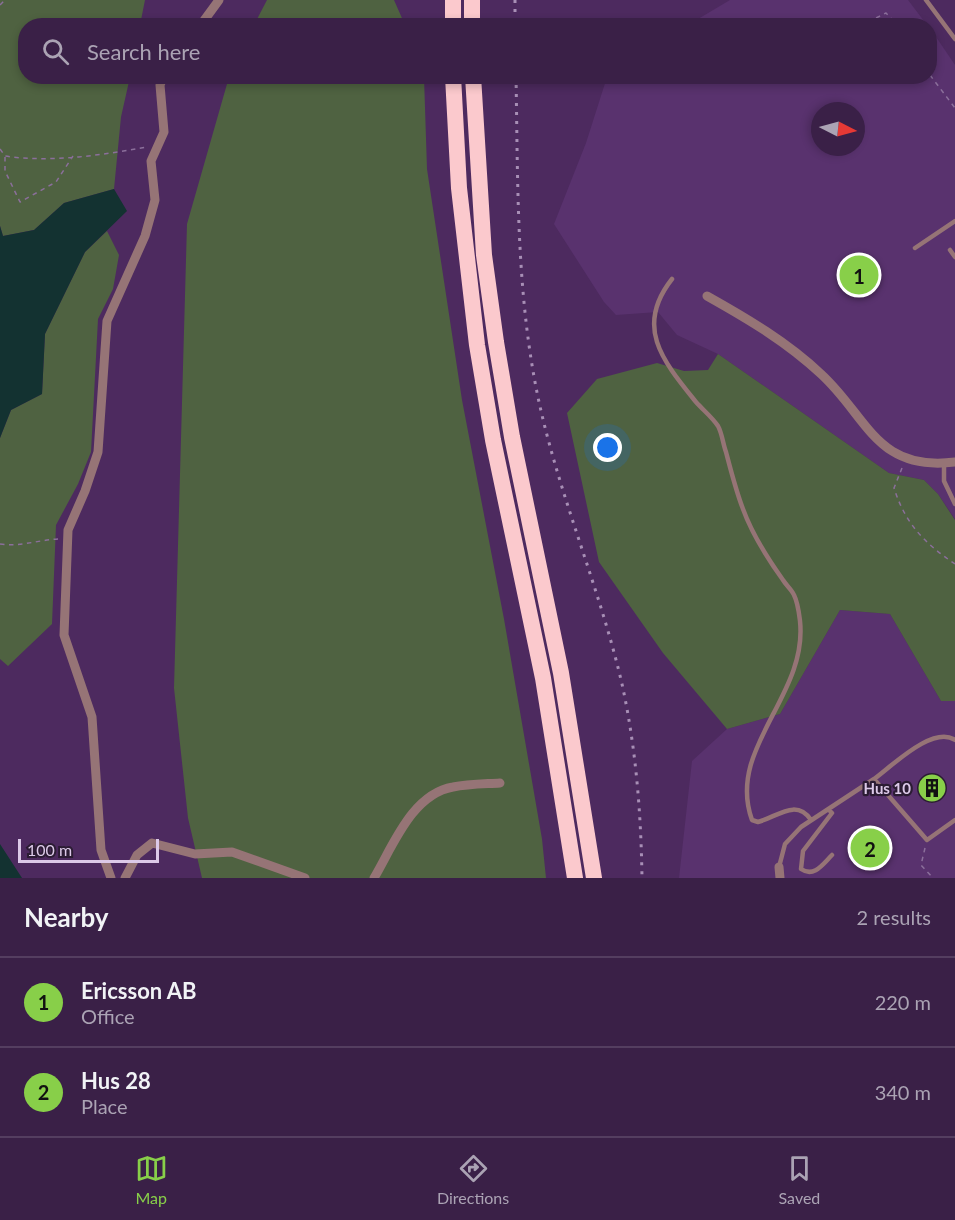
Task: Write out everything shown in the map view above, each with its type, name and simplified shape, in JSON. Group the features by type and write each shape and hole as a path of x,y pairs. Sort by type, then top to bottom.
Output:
{"highway":[{"path":"453,0 453,18"},
{"path":"472,0 472,18"},
{"path":"453,84 459,188 477,345 493,440 543,678 575,878"},
{"path":"473,84 483,243 496,342 512,437 561,673 582,791 594,878"}],"street":[{"path":"206,18 219,0"},
{"path":"111,878 101,850 92,717 64,635 68,536 98,452 107,321 145,236 155,200 151,161 164,132 160,84"},
{"path":"707,296 771,332 823,375 860,422 875,437 906,460 944,464 955,462"},
{"path":"374,878 417,806 435,793 452,787 500,783"},
{"path":"126,878 137,855 152,843 195,854 232,852 305,878"},
{"path":"779,867 780,878"}],"lane":[{"path":"926,0 955,39"},
{"path":"915,248 955,221"},
{"path":"950,250 955,257"},
{"path":"672,279 662,291 652,314 653,335 677,376 719,427 743,510 762,546 794,595 799,610 801,631 798,661 790,684 754,751 748,788 749,811 752,820 758,822 788,809 802,812 811,820"},
{"path":"944,464 944,481 955,504"},
{"path":"779,867 785,844 811,820 874,779 923,742 940,736 955,740"},
{"path":"874,779 927,840 955,820"},
{"path":"829,810 832,813 803,851 801,869 809,873 814,872 832,855"}],"path":[{"path":"0,5 5,0"},
{"path":"875,18 886,13 891,18"},
{"path":"937,84 955,108"},
{"path":"5,156 32,160 158,146"},
{"path":"0,149 5,156 5,171 20,202 56,182 73,156"},
{"path":"906,460 894,488 901,512 920,536 955,564"},
{"path":"0,544 18,546 68,536"},
{"path":"927,840 921,865 933,878"}],"shaded area":[{"path":"730,0 908,0 922,18 700,18"},
{"path":"937,38 955,65 955,519 938,494 924,480 889,473 718,354 677,335 658,312 616,315 604,302 554,224 586,143 605,84 937,84"},
{"path":"114,189 127,211 85,252 45,334 42,394 11,410 0,438 0,226 3,236 34,230 64,203"},
{"path":"840,610 890,614 941,701 955,701 955,878 679,878 692,761 727,729 780,714"},
{"path":"0,844 22,878 0,878"}],"green space":[{"path":"0,0 145,0 141,18 18,18 18,84 128,84 121,117 114,189 64,203 34,230 3,236 0,226"},
{"path":"267,0 394,0 402,18 258,18"},
{"path":"227,84 424,84 427,169 462,400 504,619 542,839 546,878 202,878 188,818 174,688 187,224"},
{"path":"107,231 119,255 113,289 98,319 91,452 78,484 56,525 52,624 8,666 0,659 0,438 11,410 42,394 45,334 85,252"},
{"path":"718,354 889,473 924,480 938,494 955,520 955,701 941,701 890,614 840,610 780,714 727,729 663,653 599,562 567,413 597,379 657,363 684,371 708,370"}],"railway":[{"path":"515,0 515,18"},
{"path":"516,84 522,281 531,362 548,438 603,613 622,684 637,781 642,878"}],"place":[{"name":"Ericsson AB","path":"859,275"},
{"name":"Hus 10","path":"932,788"},
{"name":"Hus 28","path":"870,848"}]}
